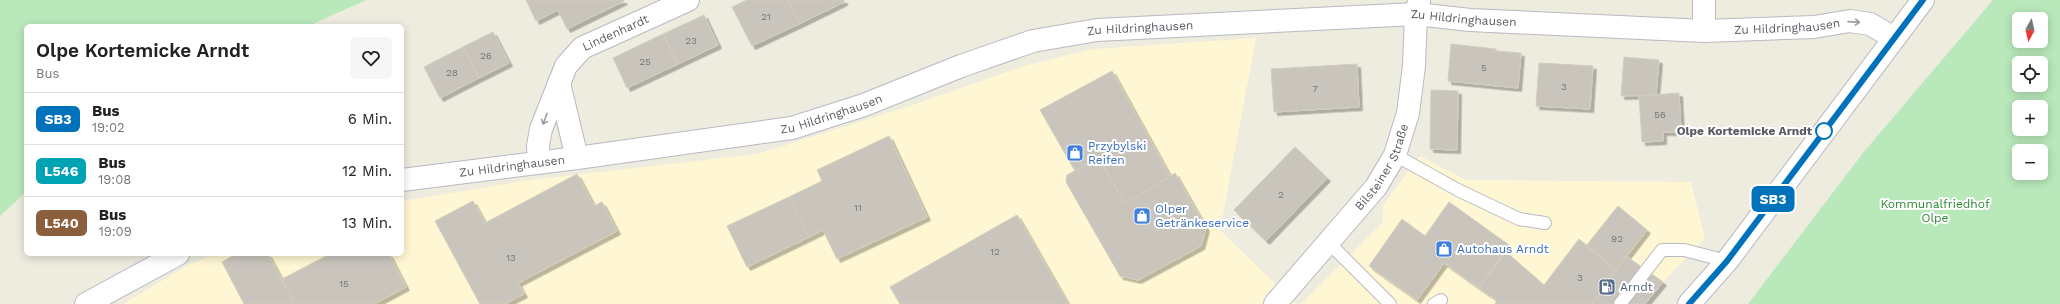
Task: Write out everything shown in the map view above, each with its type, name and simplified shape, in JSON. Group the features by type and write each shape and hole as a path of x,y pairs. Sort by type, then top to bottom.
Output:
{"street":[{"name":"Lindenhardt","path":"539,162 538,146 541,129 566,66 582,48 688,0"},
{"path":"1704,0 1704,31"},
{"path":"1689,304 1727,261 1923,0"},
{"name":"Zu Hildringhausen","path":"404,180 577,158 792,128 864,105 961,66 1032,40 1097,30 1418,7 1470,20 1704,31 1814,27 1850,21 1870,24 1894,38"},
{"name":"Bilsteiner Straße","path":"1275,304 1376,187 1396,155 1408,113 1414,66 1418,7"},
{"path":"559,83 577,158"},
{"path":"86,304 174,256"}],"lane":[{"path":"1396,155 1458,190 1519,218 1545,223"},
{"path":"1328,242 1390,304"},
{"path":"1620,304 1662,250 1684,250 1727,261"}],"shaded area":[{"path":"1256,38 1220,230 1296,304 123,304 190,264 211,256 404,256 404,201 530,180 757,154 913,105 1024,66 1093,49"},
{"path":"1420,156 1466,180 1691,182 1705,238 1663,282 1645,304 1301,304 1383,222 1383,205"}],"green space":[{"path":"0,0 366,0 312,24 24,24 24,194 0,216"},
{"name":"Kommunalfriedhof Olpe","path":"1993,0 2060,0 2060,304 1748,304 1863,153"}],"building":[{"path":"526,0 624,1 567,29 558,10 536,21"},
{"path":"747,0 788,0 799,24 752,46 732,7"},
{"path":"788,0 844,0 844,2 799,24"},
{"path":"704,15 718,45 678,64 663,34"},
{"path":"493,32 509,63 479,78 463,47"},
{"path":"663,34 678,64 627,88 613,58"},
{"path":"1451,44 1496,49 1496,51 1521,53 1518,88 1448,81"},
{"path":"463,47 479,78 440,98 424,67"},
{"path":"1624,57 1659,60 1656,95 1621,96"},
{"path":"1539,63 1593,66 1590,109 1536,106"},
{"path":"1357,64 1359,107 1274,112 1271,69"},
{"path":"1112,71 1170,176 1125,204 1099,158 1075,171 1040,110"},
{"path":"1431,90 1458,91 1457,150 1430,149"},
{"path":"1679,93 1681,132 1663,132 1663,141 1642,142 1639,96"},
{"path":"889,136 927,217 837,259 823,230 809,237 789,197 822,181 817,170"},
{"path":"1295,147 1327,178 1266,241 1234,210"},
{"name":"Olper Getränkeservice","path":"1099,158 1125,204 1175,173 1206,228 1201,246 1138,280 1120,276 1066,182 1067,175"},
{"path":"577,174 594,206 602,202 617,231 518,283 524,294 505,304 480,304 435,221 473,201 485,223"},
{"path":"789,197 809,237 747,267 727,226"},
{"name":"Autohaus Arndt","path":"1449,202 1509,245 1479,288 1444,263 1417,300 1369,266 1402,219 1425,236"},
{"path":"1618,206 1647,230 1616,270 1586,246"},
{"path":"1017,215 1068,304 900,304 890,287"},
{"name":"Autohaus Arndt","path":"1579,239 1616,270 1592,304 1495,304 1497,300 1479,288 1506,252 1544,285"},
{"path":"232,256 269,256 295,304 244,304 222,262"},
{"path":"326,256 390,256 406,287 374,304 295,304 282,279"},
{"path":"1626,256 1663,282 1645,304 1592,304"}],"bus line":[{"name":"SB3","path":"1689,304 1727,261 1923,0"}],"place":[{"name":"Olpe Kortemicke Arndt","path":"1824,131"},
{"name":"Przybylski Reifen","path":"1075,153"},
{"name":"Olper Getränkeservice","path":"1142,216"},
{"name":"Autohaus Arndt","path":"1444,249"},
{"name":"Arndt","path":"1607,287"}]}
